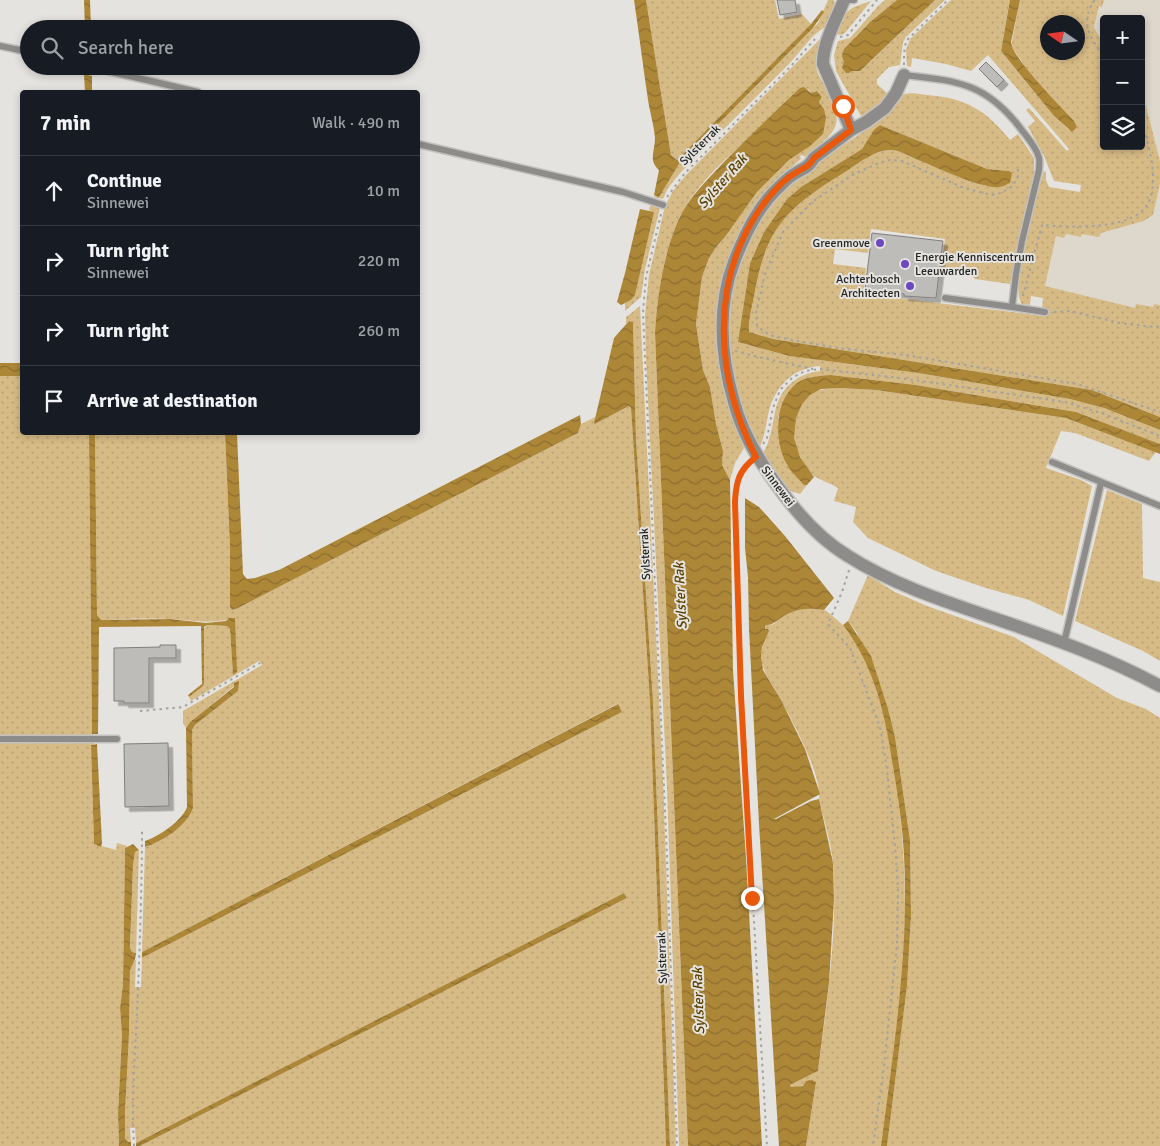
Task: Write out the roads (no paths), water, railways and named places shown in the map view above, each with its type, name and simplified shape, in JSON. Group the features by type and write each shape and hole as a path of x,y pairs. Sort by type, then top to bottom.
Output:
{"street":[{"path":"844,0 830,35 823,57 823,64 851,130"},
{"name":"Sinnewei","path":"904,75 896,93 885,108 851,130 814,158 811,164 797,172 779,187 762,206 750,225 733,264 723,320 725,368 745,435 756,457 789,502 814,530 852,559 938,599 1113,663 1160,686"}],"lane":[{"path":"0,46 20,50"},
{"path":"125,75 189,90"},
{"path":"904,75 961,83 988,96 1006,111 1016,123 1028,138 1039,158 1039,170 1016,274 1012,307"},
{"path":"420,144 623,192 664,205"},
{"path":"945,298 1045,312"},
{"path":"1052,462 1160,506"},
{"path":"1064,644 1101,483"},
{"path":"0,739 116,739"}],"water":[{"path":"84,0 90,0 91,20 85,20"},
{"path":"634,0 646,0 671,155 677,160 811,24 822,10 824,12 813,28 679,164 659,197 654,195 659,170 653,159 655,138"},
{"path":"897,0 935,0 860,71 846,73 842,68 844,49 870,22"},
{"path":"1010,0 1020,0 1011,42 1013,49 1038,82 1074,121 1077,127 1072,132 1054,116 1001,51"},
{"path":"84,75 92,76 92,90 85,90"},
{"name":"Sylster Rak","path":"804,87 811,93 817,91 822,97 819,102 824,109 826,118 823,134 810,146 789,160 757,192 717,246 709,258 702,277 696,324 703,370 710,387 723,451 722,465 730,480 733,670 746,858 762,1146 688,1146 655,333 658,303 663,270 671,239 687,205 731,154 800,88"},
{"path":"880,125 987,169 1009,171 1012,173 1010,183 999,187 982,185 892,150 886,150 869,157 812,194 785,218 775,232 760,268 750,317 749,332 773,339 1092,390 1160,417 1160,430 1104,408 1070,399 918,373 789,356 738,342 750,263 764,232 787,199 801,187 862,149 874,130"},
{"path":"640,209 654,212 635,295 631,300 621,305 617,302"},
{"path":"629,321 633,322 636,439 653,702 670,1146 666,1146 650,702 631,408 629,406 594,423 614,338"},
{"path":"0,363 20,363 20,376 0,376"},
{"path":"831,375 916,385 1076,412 1160,444 1160,454 1066,418 876,390 821,389 810,395 802,404 796,418 794,438 800,457 814,477 807,485 804,485 790,469 782,453 778,432 780,410 789,391 797,383 809,378"},
{"path":"580,415 581,424 578,433 232,610 230,607 230,548 225,435 237,435 243,574 247,579 279,570"},
{"path":"89,435 95,435 97,615 101,620 170,619 206,623 235,618 237,672 233,675 230,629 227,626 207,625 204,627 204,684 189,697 188,695 202,684 201,626 99,627 98,734 92,734"},
{"path":"745,498 759,507 785,536 834,598 824,610 798,610 765,626 765,629 769,631 762,647 761,656 763,670 781,700 805,749 820,794 774,819 819,799 833,863 834,900 829,983 818,1071 790,1085 791,1087 803,1086 806,1081 812,1080 816,1082 806,1146 779,1146 759,824 748,577 745,548"},
{"path":"848,621 871,656 888,709 895,737 910,840 911,916 907,986 887,1146 881,1146 896,1032 903,956 905,879 903,841 896,784 882,710 871,674 854,641 843,625"},
{"path":"239,681 238,691 195,725 192,730 193,808 190,815 173,832 145,847 145,841 169,827 181,817 187,807 186,728 190,722 234,687 234,683"},
{"path":"618,704 622,712 142,958 142,952"},
{"path":"97,744 101,847 94,844 91,745"},
{"path":"133,844 139,850 135,852 133,865 130,948 132,952 136,953 130,971 125,1113 125,1138 128,1142 131,1142 131,1146 119,1146 118,1113 122,1035 120,1008 123,984 125,848"},
{"path":"624,893 627,898 140,1146 136,1146 136,1143"}],"place":[{"name":"Greenmove","path":"880,243"},
{"name":"Energie Kenniscentrum Leeuwarden","path":"905,264"},
{"name":"Achterbosch Architecten","path":"910,286"}]}
